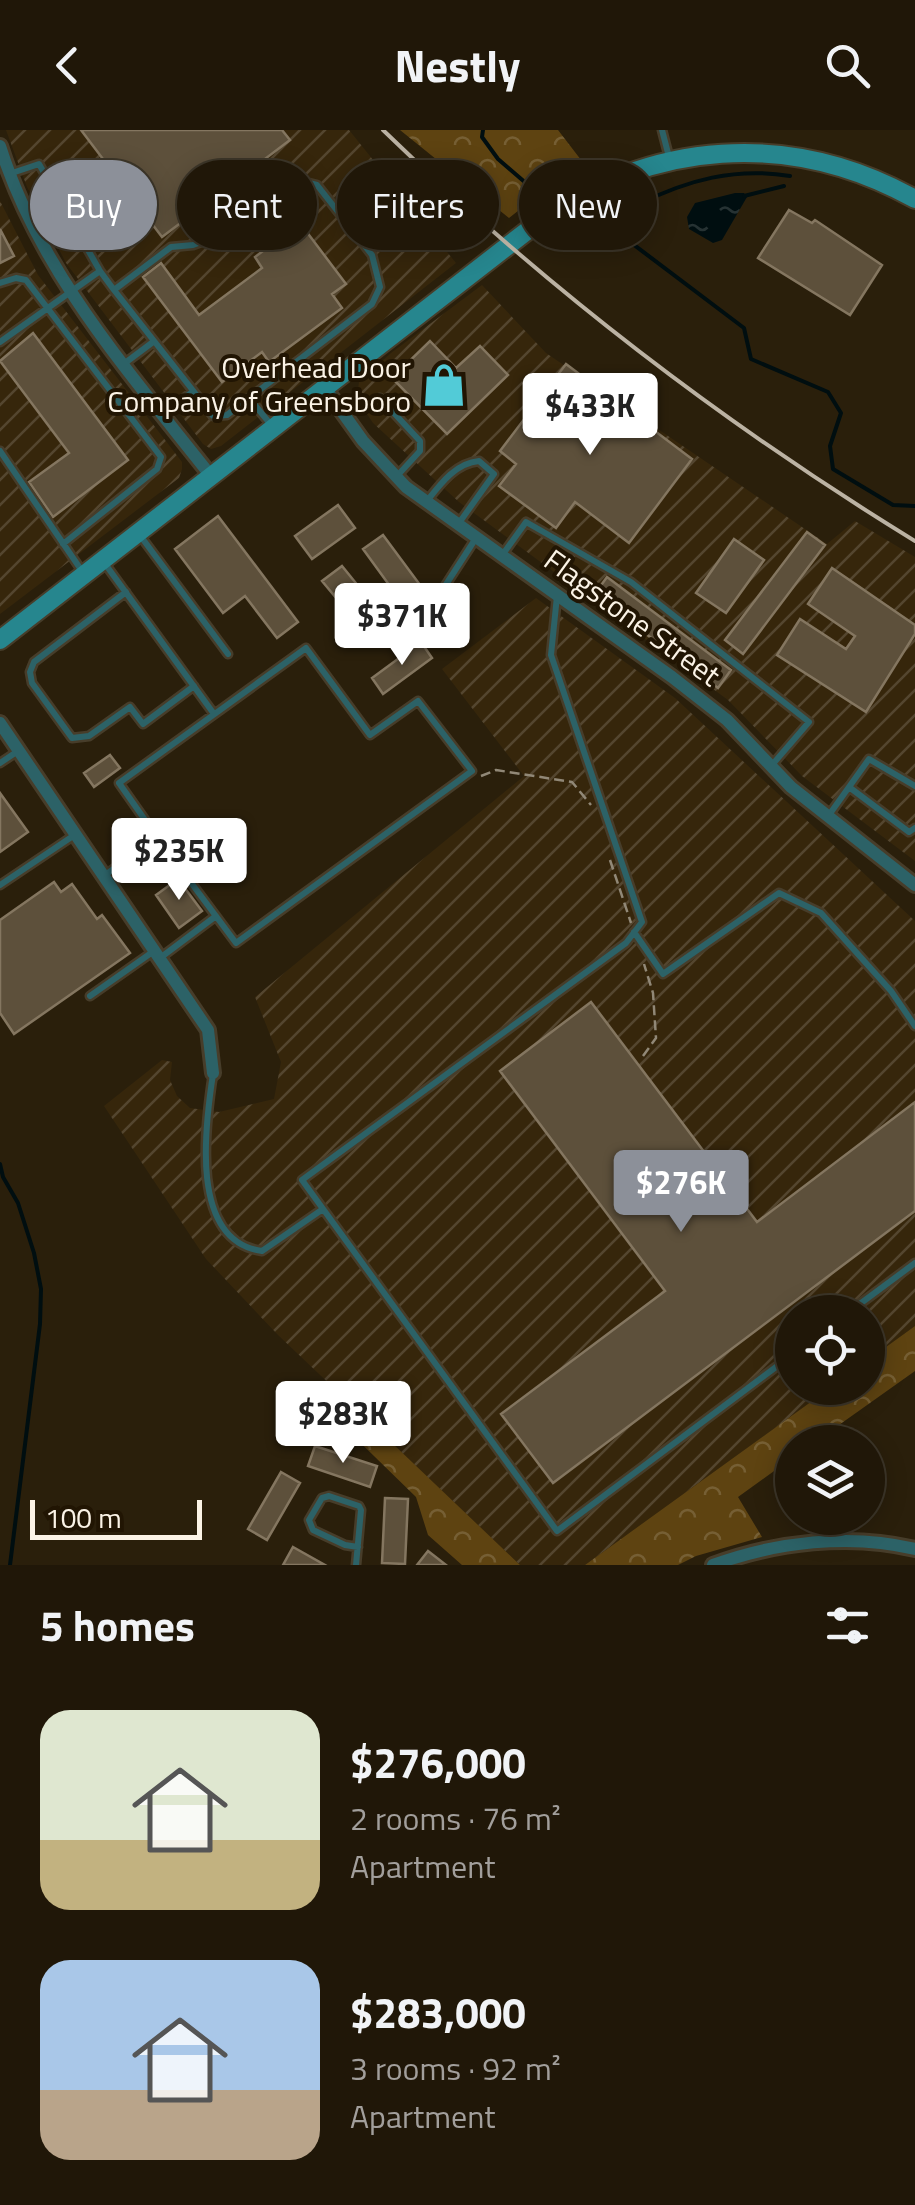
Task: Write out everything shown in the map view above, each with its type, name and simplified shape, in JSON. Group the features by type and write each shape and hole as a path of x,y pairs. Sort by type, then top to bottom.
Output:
{"main road":[{"path":"0,640 569,200 614,176 669,158 746,150 799,154 872,176 915,199"}],"street":[{"path":"0,146 6,178 69,290 211,476"},
{"name":"Flagstone Street","path":"325,388 363,441 397,477 700,698 792,786 915,885"},
{"path":"0,723 208,1030 213,1073"},
{"path":"714,1565 806,1543 865,1541 915,1549"}],"lane":[{"path":"662,130 669,158"},
{"path":"6,178 39,164 100,272 207,412 221,416 249,398 372,304 380,286 372,255 316,185 305,182 223,234 171,248 114,290"},
{"path":"0,342 69,290 100,272"},
{"path":"0,284 16,278 26,280 161,457 157,469 63,544"},
{"path":"124,364 152,342"},
{"path":"162,415 192,392"},
{"path":"249,398 273,427"},
{"path":"380,398 420,441 420,451 397,477"},
{"path":"0,451 84,575"},
{"path":"427,502 444,480 466,464 480,461 494,474 458,524"},
{"path":"502,555 526,522 631,582 810,722 772,765"},
{"path":"138,533 228,654"},
{"path":"379,642 434,603 476,537"},
{"path":"103,560 214,714"},
{"path":"126,592 34,662 30,672 32,682 72,738 90,736 130,706 142,724 194,686"},
{"path":"557,594 551,655 642,922 626,943 302,1180 558,1530 775,1368"},
{"path":"306,648 370,734 418,700 472,772 236,943 157,837 119,783 306,648"},
{"path":"0,762 18,751"},
{"path":"829,816 869,759 915,786"},
{"path":"849,787 909,832 915,828"},
{"path":"0,886 74,835"},
{"path":"104,877 157,837"},
{"path":"635,934 663,974 779,893 822,912 915,1026"},
{"path":"90,996 216,916"},
{"path":"213,1073 206,1120 208,1198 230,1234 246,1249 262,1251 323,1209"},
{"path":"873,1295 915,1264"},
{"path":"356,1565 358,1547 359,1506 329,1496 322,1498 309,1526 344,1546 358,1547"}],"path":[{"path":"481,776 496,770 572,782 593,806"},
{"path":"611,862 635,934"},
{"path":"641,956 653,993 656,1038 642,1056"}],"shaded area":[{"path":"6,130 349,130 373,160 337,160 337,250 446,250 456,263 221,446 211,449 203,444 59,250 157,250 157,160 30,160 30,193"},
{"path":"0,201 38,275 182,462 182,469 179,478 0,614"},
{"path":"482,285 546,353 827,544 855,521 915,557 915,861 802,776 728,700 459,502 373,423 357,399 359,382"},
{"path":"536,598 675,698 915,921 915,1326 885,1348 885,1295 775,1295 775,1405 806,1405 585,1565 520,1565 278,1335 206,1259 104,1106 162,1060 172,1062 170,1080 177,1096 190,1108 219,1112 274,1099 281,1062 255,997 524,776 442,669"}],"green space":[{"path":"400,130 558,130 581,160 519,160 519,210 509,218 499,210 499,160 437,160"},
{"path":"915,1326 915,1371 885,1392 885,1348"},
{"path":"348,1401 520,1565 462,1565 428,1535 416,1497 333,1416"},
{"path":"806,1405 867,1405 839,1425 779,1425"},
{"path":"775,1428 775,1470 738,1497 762,1537 678,1565 585,1565"}],"water":[{"path":"735,193 747,197 722,240 713,243 689,229 687,217 695,203"}],"building":[{"path":"81,130 282,130 290,140 264,160 177,160 177,226 162,237 157,230 157,160 104,160"},
{"path":"789,210 812,223 815,220 882,265 850,315 758,258"},
{"path":"0,229 14,256 0,263"},
{"path":"317,246 346,284 332,294 342,308 269,362 262,352 222,382 143,277 161,263 199,315 262,268 255,257 264,250 317,250"},
{"path":"33,333 128,460 53,517 29,482 69,453 0,361"},
{"path":"430,341 456,368 480,346 508,375 447,434 392,378"},
{"path":"566,364 692,459 629,543 575,502 556,528 499,486 516,464 500,451"},
{"path":"338,505 355,528 312,559 295,536"},
{"path":"218,516 298,622 277,638 245,596 223,613 175,549"},
{"path":"807,532 825,545 743,654 725,640"},
{"path":"383,535 423,589 403,604 363,549"},
{"path":"734,539 764,560 726,613 696,593"},
{"path":"342,566 385,619 366,634 322,581"},
{"path":"832,568 915,625 915,634 866,712 777,655 800,619 846,649 855,636 808,604"},
{"path":"607,577 731,670 718,688 594,595"},
{"path":"421,642 432,658 383,694 372,678"},
{"path":"110,755 120,768 94,787 84,773"},
{"path":"0,793 28,832 0,852"},
{"path":"178,879 202,911 179,928 156,895"},
{"path":"54,882 61,892 72,884 97,919 102,915 130,953 14,1034 0,1013 0,920"},
{"path":"591,1002 757,1222 915,1102 915,1211 803,1295 775,1295 775,1316 553,1483 501,1414 665,1291 500,1071"},
{"path":"315,1446 377,1466 370,1487 308,1466"},
{"path":"281,1472 300,1483 267,1540 248,1529"},
{"path":"385,1498 408,1499 405,1564 382,1563"},
{"path":"293,1547 325,1565 283,1565"},
{"path":"428,1551 446,1565 417,1565"}],"waterway":[{"path":"483,130 482,137 498,159 519,177"},
{"path":"657,196 694,182 731,175 790,176"},
{"path":"744,196 784,186"},
{"path":"641,250 744,328 751,359 828,392 841,413 830,446 833,469 893,505 915,506"},
{"path":"0,1164 18,1203 41,1289 10,1565"}],"railway":[{"path":"383,130 507,244 638,350 774,449 915,541"}],"place":[{"name":"Overhead Door Company of Greensboro","path":"444,385"}]}
